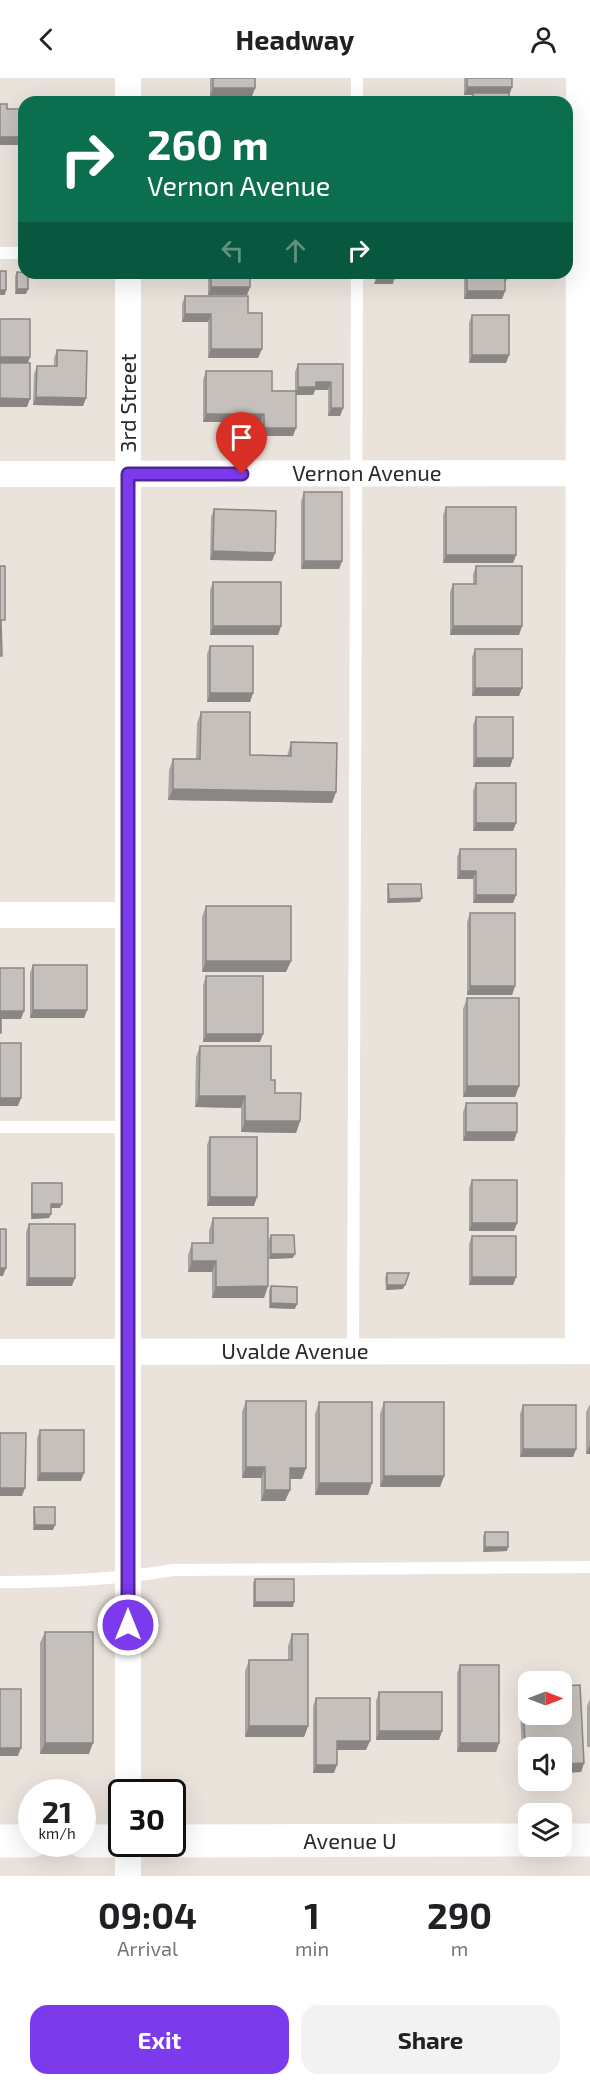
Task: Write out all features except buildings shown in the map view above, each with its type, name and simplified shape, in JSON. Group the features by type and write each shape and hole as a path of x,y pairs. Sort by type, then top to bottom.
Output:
{"street":[{"path":"128,78 128,96"},
{"path":"579,78 584,473 584,1351"},
{"name":"3rd Street","path":"128,279 128,1779"},
{"name":"Vernon Avenue","path":"0,474 584,473"},
{"path":"0,915 128,915"},
{"name":"Uvalde Avenue","path":"0,1352 584,1351"},
{"name":"Avenue U","path":"186,1841 518,1840"},
{"path":"572,1840 590,1840"},
{"path":"0,1841 18,1841"},
{"path":"128,1857 128,1876"}],"lane":[{"path":"357,78 357,96"},
{"path":"0,253 18,253"},
{"path":"353,1352 357,279"},
{"path":"0,1127 128,1126"},
{"path":"0,1582 77,1582 128,1578 173,1570 590,1567"}],"route":[{"path":"128,1625 128,474 242,474"}]}
